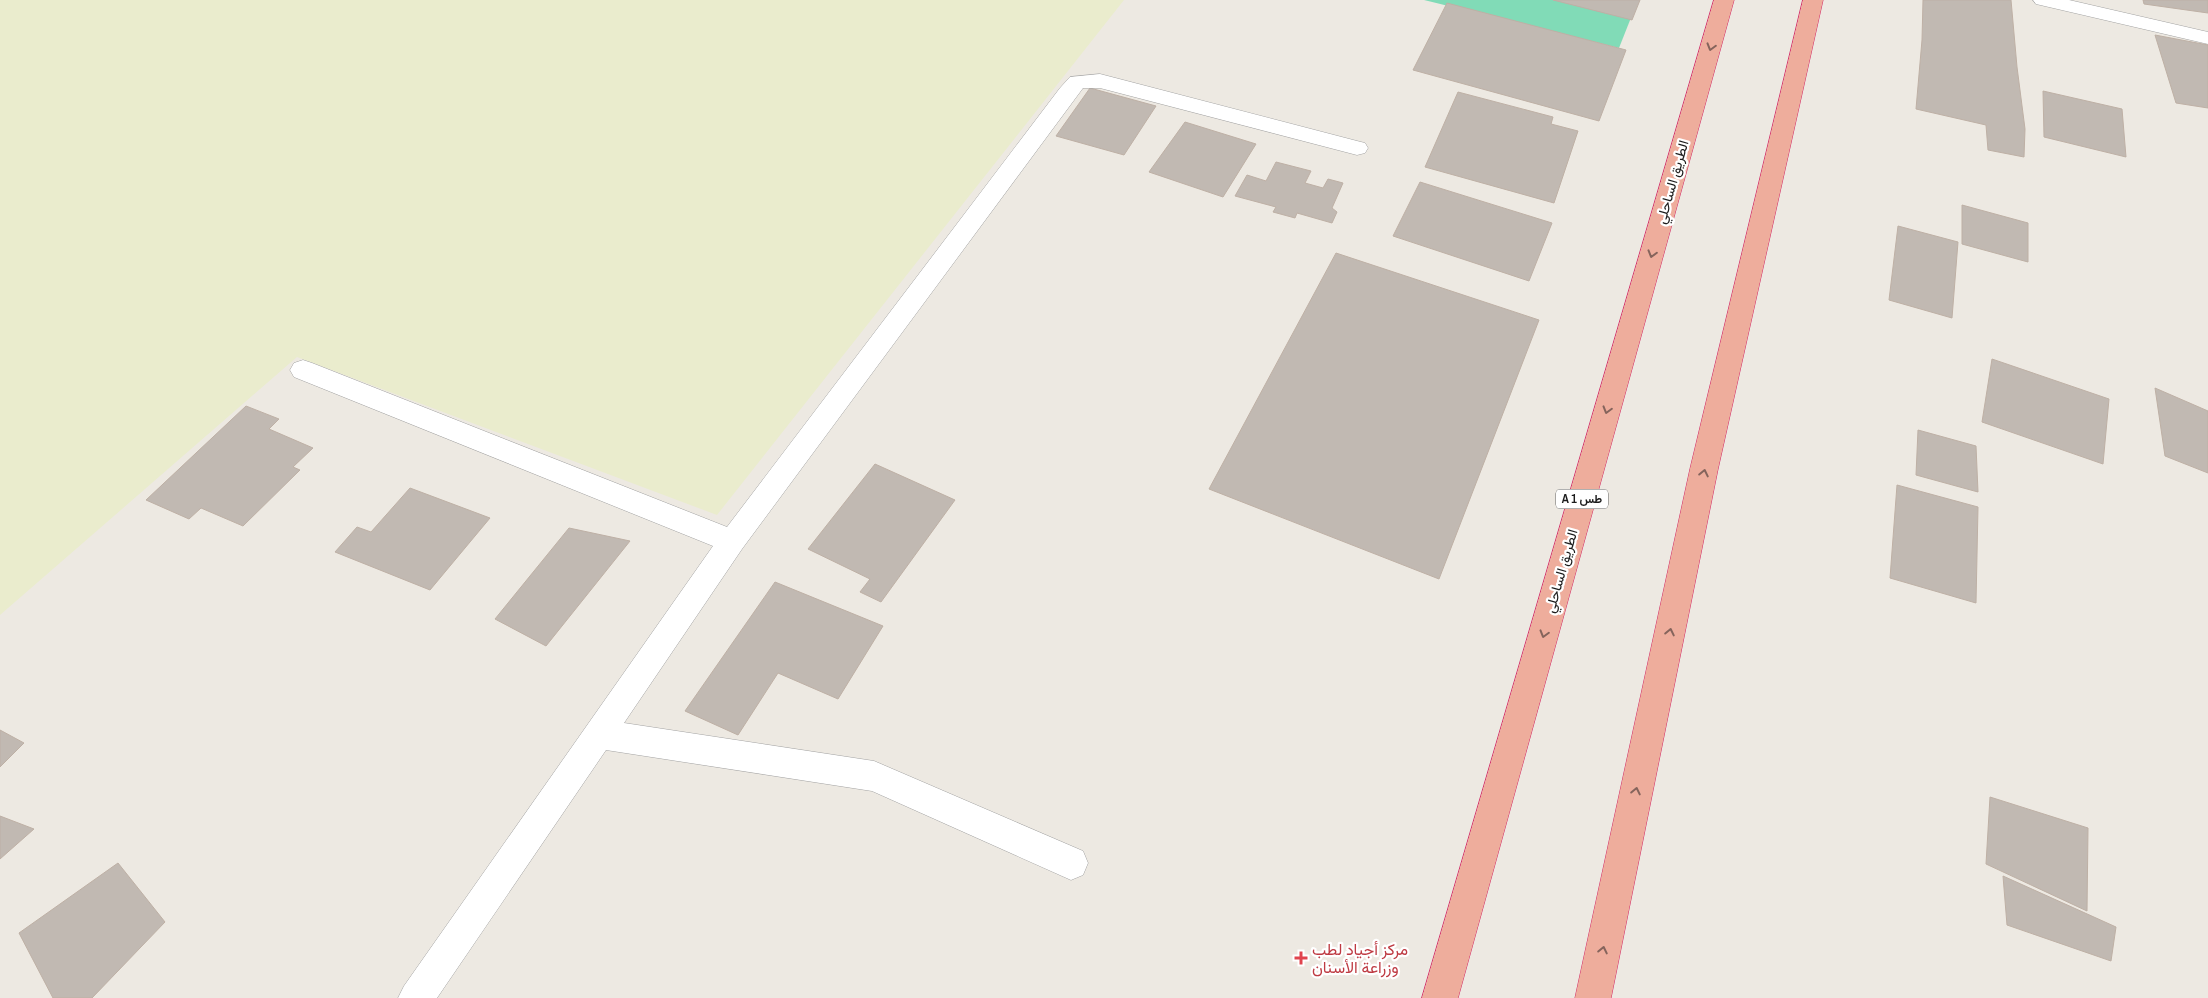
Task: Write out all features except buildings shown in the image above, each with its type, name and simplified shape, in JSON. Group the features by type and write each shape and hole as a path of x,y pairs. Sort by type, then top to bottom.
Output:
{"highway":[{"name":"الطريق الساحلي","path":"1440,998 1724,0"},
{"path":"1593,998 1704,469 1813,0"}],"street":[{"path":"2043,0 2208,38"},
{"path":"416,998 732,541 1077,82 1100,81 1357,148"},
{"path":"303,370 732,541"},
{"path":"598,734 874,776 1071,863"}],"green space":[{"path":"0,0 1124,0 717,515 297,357 0,615"},
{"path":"1424,0 1638,0 1619,48"}],"place":[{"name":"مركز أجياد لطب وزراعة الأسنان","path":"1301,958"}]}
